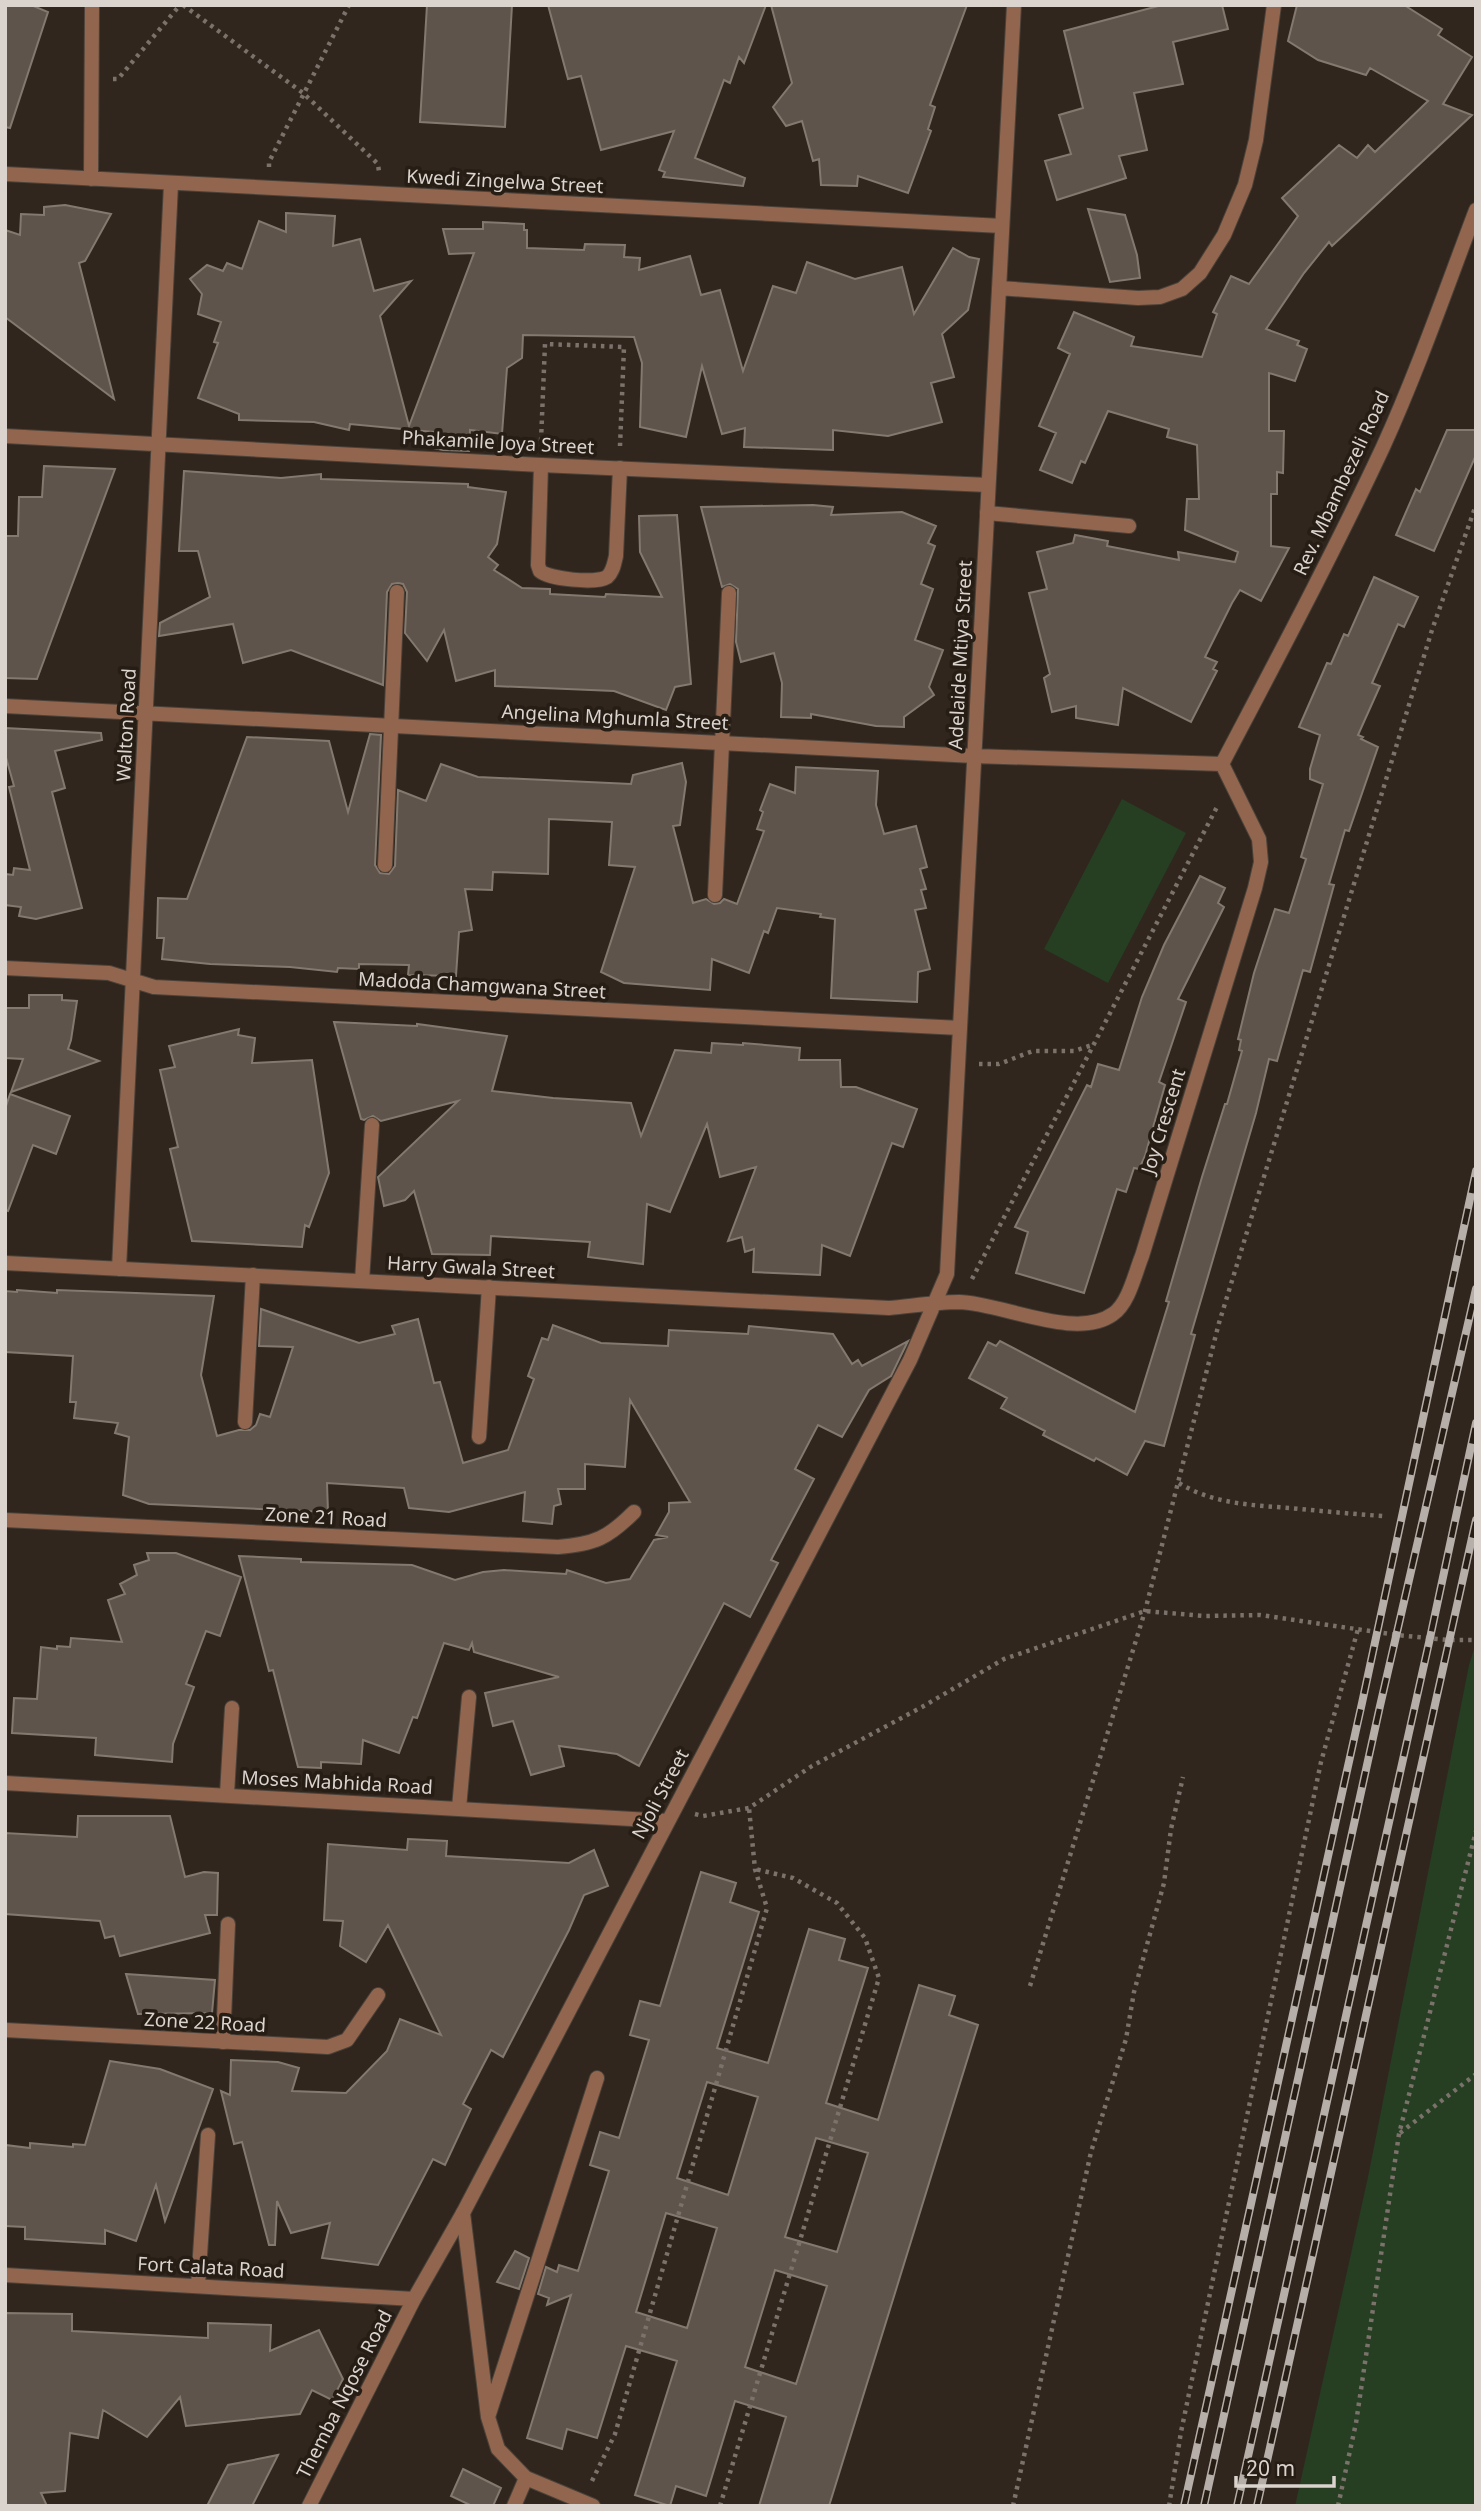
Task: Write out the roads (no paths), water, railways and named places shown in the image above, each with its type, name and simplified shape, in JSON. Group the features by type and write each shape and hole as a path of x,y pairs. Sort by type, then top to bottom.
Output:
{"street":[{"path":"91,179 92,5"},
{"name":"Adelaide Mtiya Street","path":"934,1304 947,1274 1014,5"},
{"path":"999,288 1138,298 1160,297 1182,289 1200,273 1224,234 1245,185 1256,140 1275,5"},
{"name":"Kwedi Zingelwa Street","path":"5,174 1002,226"},
{"name":"Walton Road","path":"119,1269 171,184"},
{"name":"Rev. Mbambezeli Road","path":"1222,764 1300,617 1384,445 1476,210"},
{"name":"Phakamile Joya Street","path":"5,436 541,465 988,485"},
{"path":"541,465 540,571 550,576 588,581 603,579 610,575 613,569 620,467"},
{"path":"987,513 1129,526"},
{"path":"385,865 397,592"},
{"path":"715,895 729,593"},
{"name":"Angelina Mghumla Street","path":"5,706 974,756 1222,764"},
{"name":"Joy Crescent","path":"934,1304 962,1302 1083,1323 1097,1321 1115,1313 1125,1298 1142,1256 1261,862 1259,839 1222,764"},
{"name":"Madoda Chamgwana Street","path":"5,968 109,973 154,987 960,1028"},
{"path":"362,1281 372,1125"},
{"name":"Harry Gwala Street","path":"5,1264 889,1308 934,1304"},
{"path":"245,1422 253,1275"},
{"path":"479,1437 489,1287"},
{"name":"Njoli Street","path":"414,2299 463,2213 910,1360 934,1304"},
{"name":"Zone 21 Road","path":"5,1520 558,1547 596,1542 634,1512"},
{"path":"459,1808 469,1697"},
{"path":"227,1794 232,1708"},
{"name":"Moses Mabhida Road","path":"5,1783 459,1808 671,1814"},
{"path":"223,2042 228,1924"},
{"name":"Zone 22 Road","path":"5,2030 328,2048 338,2045 351,2035 378,1996"},
{"path":"488,2417 597,2078"},
{"path":"198,2285 208,2135"},
{"path":"463,2213 488,2417 498,2449 526,2478 589,2504"},
{"name":"Fort Calata Road","path":"5,2275 414,2299"},
{"name":"Themba Nqose Road","path":"309,2506 414,2299"},
{"path":"514,2506 526,2478"}],"railway":[{"path":"1184,2506 1362,1703 1476,1171"},
{"path":"1204,2506 1380,1706 1476,1289"},
{"path":"1237,2506 1476,1423"},
{"path":"1257,2506 1476,1520"}]}
